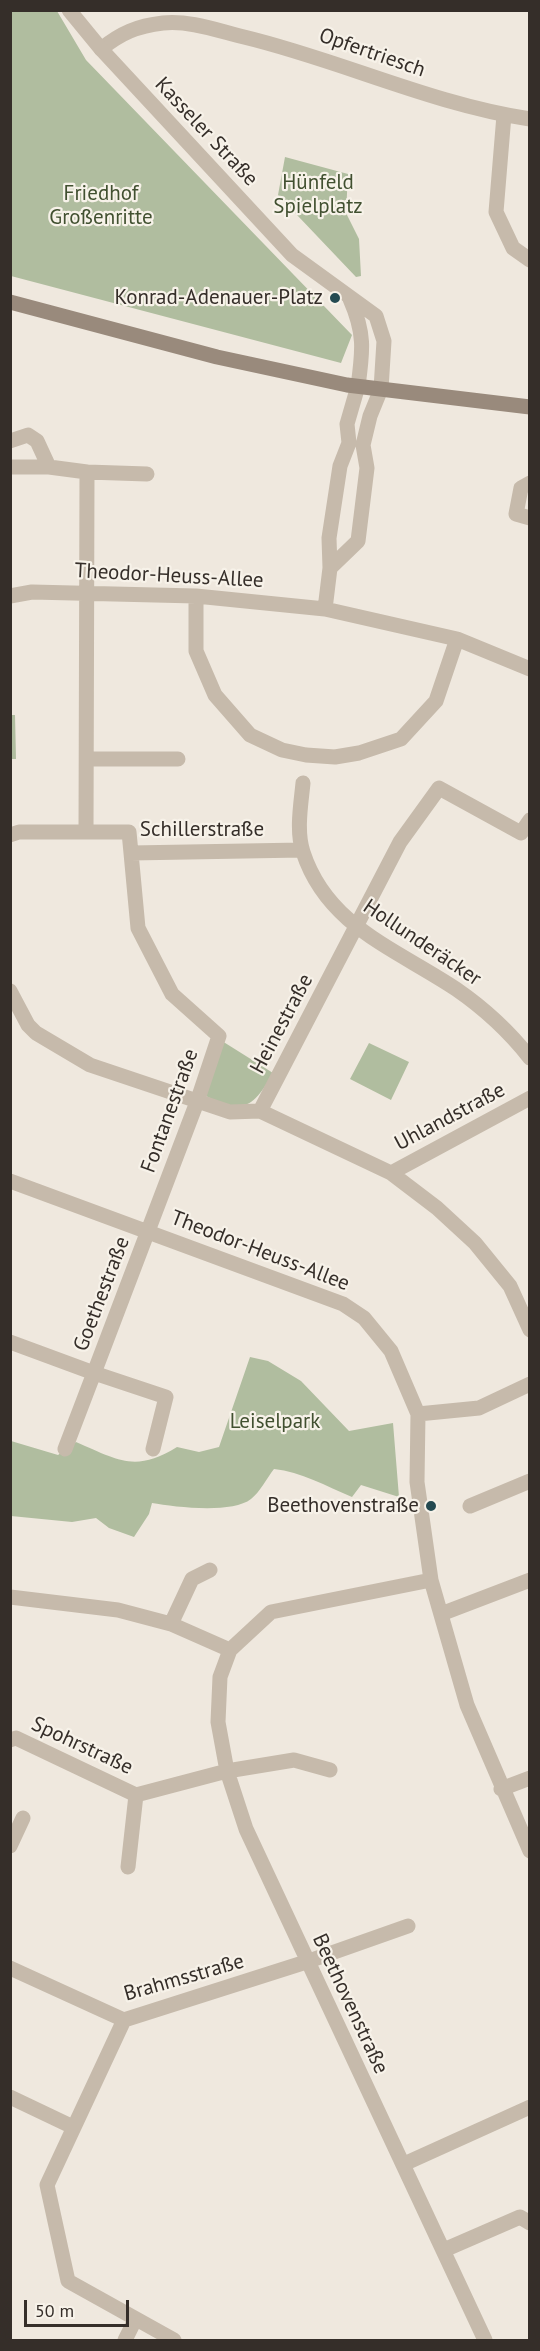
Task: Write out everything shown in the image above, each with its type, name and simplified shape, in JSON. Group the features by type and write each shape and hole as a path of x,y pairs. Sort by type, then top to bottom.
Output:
{"main road":[{"path":"10,302 217,357 358,386 530,407"}],"street":[{"name":"Kasseler Straße","path":"69,10 101,49 292,255 376,316 384,341 381,389"},
{"name":"Opfertriesch","path":"101,49 130,29 165,22 204,27 297,49 427,95 504,115 530,119"},
{"path":"504,115 496,212 513,248 530,260"},
{"path":"330,568 358,541 367,468 347,424 358,386 362,352 361,323 349,296"},
{"path":"325,609 330,568 329,538 340,466 356,444 381,389"},
{"path":"10,441 28,435 37,441 49,467"},
{"path":"10,467 49,467 87,472 147,474"},
{"path":"86,832 87,472"},
{"path":"530,483 521,488 516,514 530,518"},
{"name":"Theodor-Heuss-Allee","path":"10,596 32,592 195,596 325,609 457,639 530,669"},
{"path":"195,596 195,651 214,695 250,735 282,750 306,755 334,757 359,753 401,739 436,701 457,639"},
{"path":"87,759 178,759"},
{"name":"Hollunderäcker","path":"303,783 300,813 302,850 324,897 357,928 471,1000 508,1030 530,1058"},
{"name":"Heinestraße","path":"260,1111 400,842 439,788 527,831"},
{"name":"Schillerstraße","path":"10,835 20,832 129,832 130,854 302,850"},
{"name":"Fontanestraße","path":"130,854 138,928 172,994 219,1036 149,1231"},
{"path":"10,991 28,1026 90,1065 230,1112 260,1111"},
{"name":"Uhlandstraße","path":"391,1173 530,1098"},
{"name":"Uhlandstraße","path":"260,1111 391,1173 437,1208 474,1243 510,1286 530,1330"},
{"name":"Theodor-Heuss-Allee","path":"10,1181 343,1304 364,1318 391,1351 418,1414 417,1482 431,1580 466,1705 530,1851"},
{"name":"Goethestraße","path":"65,1449 149,1231"},
{"name":"Goethestraße","path":"10,1342 166,1397 153,1449"},
{"path":"418,1414 479,1408 530,1384"},
{"path":"470,1506 530,1481"},
{"path":"171,1624 192,1580 210,1570"},
{"name":"Beethovenstraße","path":"431,1580 271,1612 230,1650 220,1677 218,1722 227,1771 246,1829 306,1962 404,2164 485,2340"},
{"path":"441,1614 530,1580"},
{"path":"10,1597 118,1610 171,1624 230,1650"},
{"name":"Spohrstraße","path":"10,1740 16,1738 136,1795 227,1771"},
{"path":"227,1771 294,1760 330,1770"},
{"path":"501,1789 530,1778"},
{"name":"Spohrstraße","path":"128,1867 136,1795"},
{"path":"10,1846 23,1818"},
{"name":"Brahmsstraße","path":"10,1968 124,2020 306,1962 408,1926"},
{"path":"124,2020 47,2185 68,2281 174,2340"},
{"path":"10,2097 73,2127"},
{"path":"404,2164 530,2108"},
{"path":"444,2250 520,2217 530,2223"},
{"path":"125,2340 135,2320"}],"green space":[{"name":"Friedhof Großenritte","path":"10,11 57,11 86,60 352,335 341,363 11,276"},
{"name":"Hünfeld Spielplatz","path":"285,157 348,174 346,213 359,239 361,276 356,277 278,195"},
{"path":"11,715 15,715 16,759 11,759"},
{"path":"222,1041 273,1073 260,1094 246,1105 229,1106 206,1096"},
{"path":"369,1043 409,1062 391,1100 350,1079"},
{"name":"Leiselpark","path":"250,1357 268,1361 301,1381 349,1431 393,1423 399,1497 361,1485 352,1497 304,1476 274,1469 254,1496 242,1504 231,1507 203,1508 152,1503 149,1514 134,1537 109,1528 96,1518 72,1522 11,1516 11,1441 58,1455 76,1442 115,1458 138,1462 162,1455 177,1447 199,1452 219,1447"}],"place":[{"name":"Konrad-Adenauer-Platz","path":"335,298"},
{"name":"Beethovenstraße","path":"431,1506"}]}
